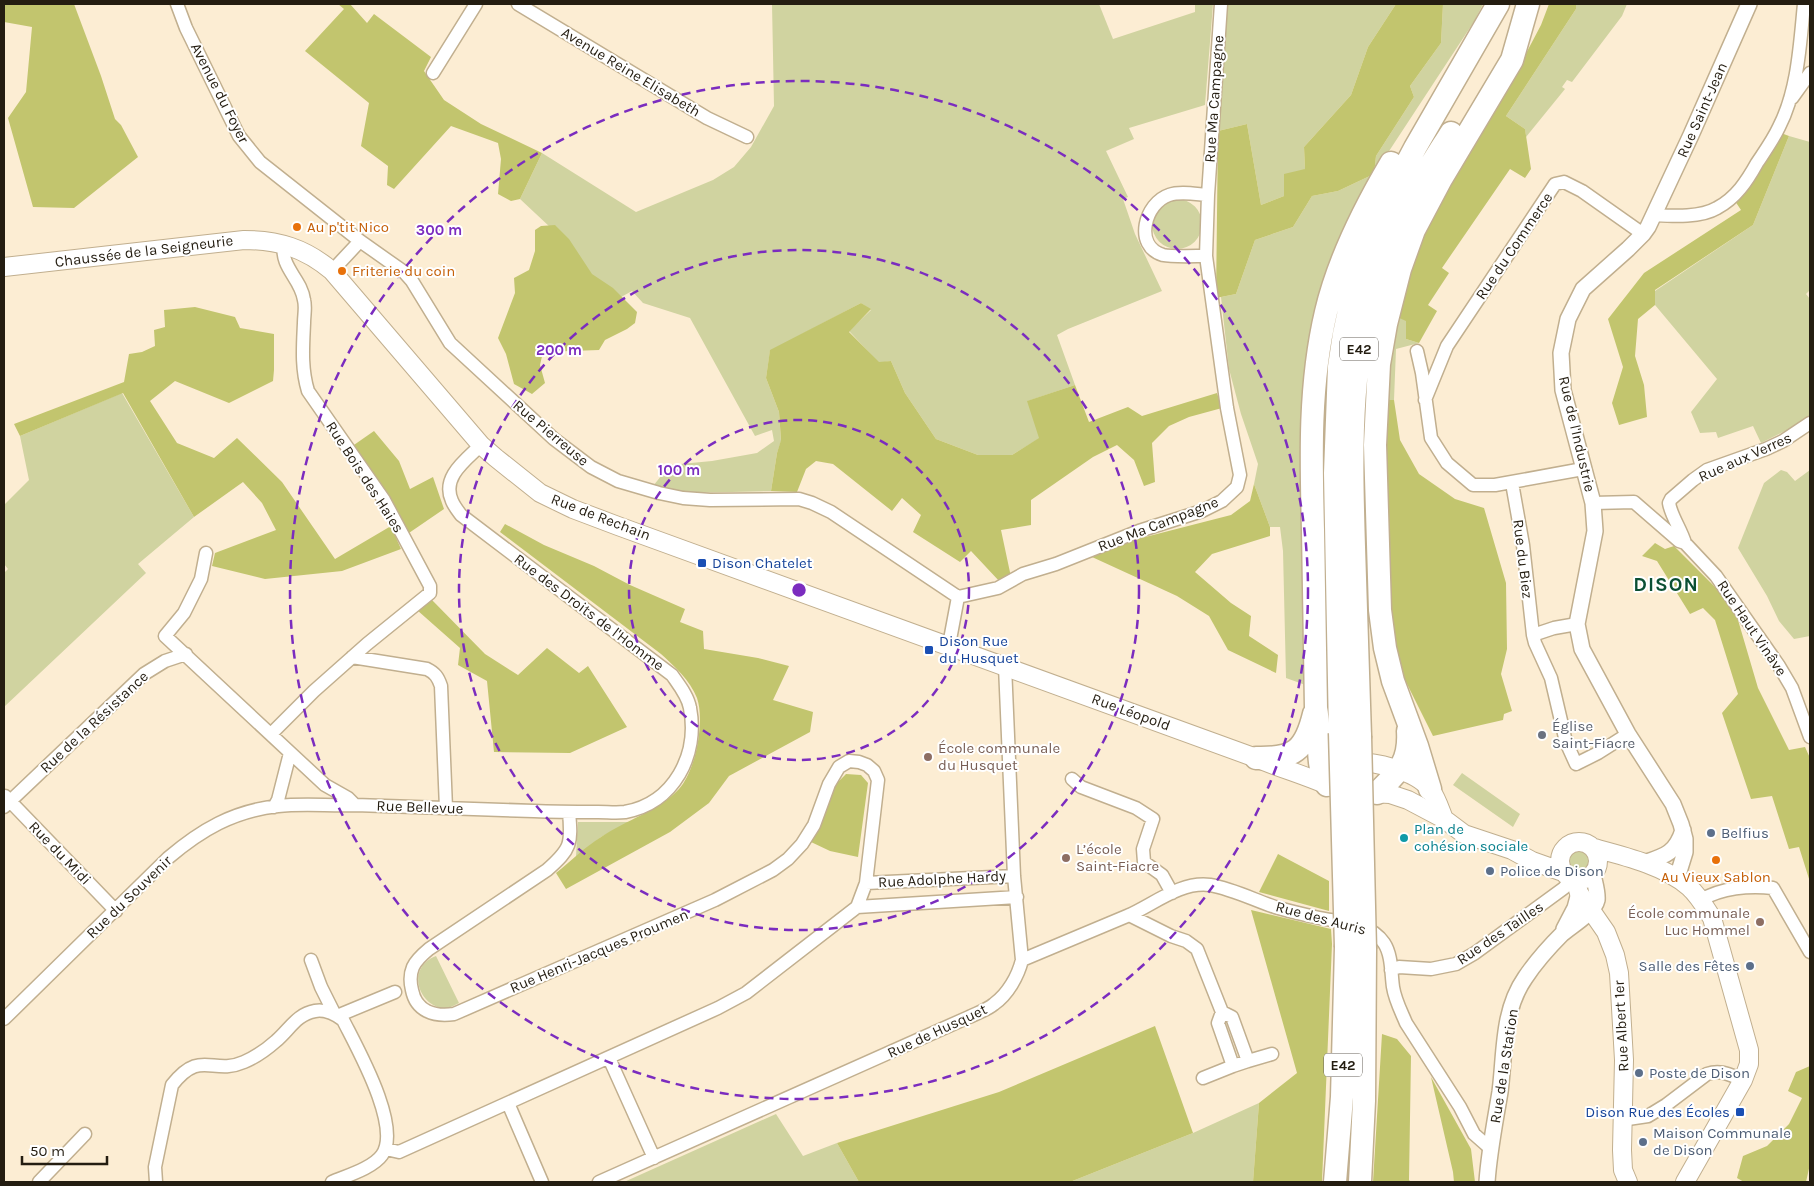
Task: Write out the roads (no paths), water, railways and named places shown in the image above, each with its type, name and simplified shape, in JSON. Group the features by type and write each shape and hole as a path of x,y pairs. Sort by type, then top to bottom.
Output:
{"highway":[{"name":"E42","path":"1350,734 1335,473 1338,367 1344,334 1354,287 1367,247 1382,212 1415,148 1498,4"},
{"name":"E42","path":"1360,1182 1364,1101 1355,948 1350,734 1353,407 1356,367 1361,333 1385,251 1430,166 1504,50 1527,4"},
{"path":"1430,789 1417,746 1393,681 1385,648 1380,610 1375,445 1379,364 1386,324 1400,269 1414,230 1441,179 1512,60 1527,4"},
{"path":"1324,776 1316,708 1311,445 1317,360 1326,312 1336,279 1370,198 1392,161 1415,148"},
{"path":"1256,758 1282,757 1294,751 1309,734 1316,708"},
{"path":"1376,793 1400,770 1407,755 1407,722"},
{"name":"E42","path":"1335,1182 1355,948"}],"main road":[{"name":"Chaussée de la Seigneurie","path":"4,267 244,240 271,240 305,252 332,270"},
{"name":"Rue de Rechain","path":"332,270 481,445 516,476 540,493 573,509 1005,666"},
{"name":"Rue Léopold","path":"1005,666 1256,758 1298,766 1324,776 1349,792 1390,794 1408,800 1444,819 1464,834 1512,850 1534,853 1562,851"},
{"name":"Rue Léopold","path":"1324,776 1355,762 1400,770 1421,781 1430,789 1444,819"},
{"path":"1594,848 1598,858 1593,874 1582,880 1572,881 1560,865 1562,851 1566,846 1577,842 1584,842 1594,848 1644,863 1677,878 1701,900 1712,918 1748,1050 1748,1064 1741,1084 1686,1182"},
{"name":"Rue Léopold","path":"1512,850 1572,881"},
{"name":"Rue Albert 1er","path":"1572,881 1606,932 1615,955 1624,1060 1621,1120 1624,1170 1628,1182"}],"street":[{"name":"Avenue du Foyer","path":"177,4 186,28 239,136 260,162 360,241"},
{"path":"433,73 476,4"},
{"name":"Avenue Reine Elisabeth","path":"518,4 707,118 747,137"},
{"name":"Rue Ma Campagne","path":"958,596 998,588 1023,574 1056,564 1140,531 1202,511 1222,501 1237,487 1240,474 1227,408 1206,256 1220,4"},
{"name":"Rue Saint-Jean","path":"1653,215 1749,4"},
{"path":"1653,215 1687,216 1716,210 1732,199 1746,182 1780,126 1790,100 1804,4"},
{"path":"1790,100 1810,73"},
{"name":"Rue du Commerce","path":"1425,400 1447,346 1555,184 1564,182 1582,191 1643,234"},
{"path":"1206,256 1163,255 1152,248 1147,239 1145,229 1146,219 1158,200 1177,193 1208,195"},
{"name":"Rue de l'Industrie","path":"1577,624 1595,531 1593,503 1563,390 1560,354 1568,319 1583,289 1643,234 1653,215"},
{"path":"332,270 360,241"},
{"name":"Rue Pierreuse","path":"360,241 404,272 412,281 450,343 554,439 591,467 626,483 683,498 746,500 782,498 798,499 812,503 831,512 958,596"},
{"name":"Rue Bois des Haies","path":"271,734 314,691 352,657 430,594 430,586 384,500 308,391 303,375 302,361 305,301 302,290 286,264 282,253 284,244"},
{"path":"1416,351 1431,438 1447,463 1473,485 1512,483 1584,469"},
{"name":"Rue aux Verres","path":"1685,543 1670,507 1671,499 1707,470 1783,442 1810,423"},
{"name":"Rue des Droits de l'Homme","path":"481,445 454,471 450,485 451,500 461,515 672,675 683,691 690,707 692,734 689,754 680,774 666,790 644,806 624,812 569,812"},
{"name":"Rue du Biez","path":"1512,483 1523,545 1533,635 1551,678 1566,742 1576,764 1628,734"},
{"name":"Rue Haut Vinâve","path":"1593,503 1634,502 1679,541 1685,543 1716,576 1742,611 1792,688 1810,737"},
{"name":"Rue Bellevue","path":"206,552 201,579 184,613 165,636 325,785 348,798 355,805 569,812"},
{"path":"949,645 958,596"},
{"path":"1533,635 1554,628 1577,624 1582,649 1628,734 1673,804 1685,839 1685,852 1677,878"},
{"name":"Rue de la Résistance","path":"6,801 144,674 165,660 186,654"},
{"path":"352,657 427,669 439,679 446,808"},
{"name":"Rue de Husquet","path":"599,1182 994,1004 1009,987 1020,970 1022,960 1014,876 1005,666"},
{"path":"274,806 278,800 290,752"},
{"name":"Rue Henri-Jacques Proumen","path":"569,812 570,841 564,856 547,870 429,949 414,966 410,976 411,986 414,998 421,1008 432,1013 454,1014 715,900 773,870 788,859 802,844 814,825 829,784 839,767 849,761 867,765 874,771 878,780 866,883"},
{"path":"1072,779 1081,787 1136,808 1153,819 1143,849 1144,862 1162,875 1172,893"},
{"name":"Rue du Midi","path":"6,801 116,911"},
{"name":"Rue du Souvenir","path":"4,1019 168,858 191,839 234,816 274,806 355,805"},
{"path":"1644,863 1664,856 1672,850 1678,844 1683,830"},
{"path":"1591,910 1597,898 1593,874"},
{"name":"Rue Adolphe Hardy","path":"1014,876 866,883 857,907 1017,897"},
{"name":"Rue de la Station","path":"1561,935 1575,908 1572,881"},
{"name":"Rue des Tailles","path":"1391,970 1399,967 1431,969 1456,964 1475,953 1572,881"},
{"name":"Rue des Auris","path":"1022,960 1129,915 1190,886 1210,885 1276,907 1328,921 1358,925 1372,931 1384,943 1388,952 1393,989 1406,1023 1460,1107 1474,1134 1491,1149"},
{"path":"1701,900 1721,891 1762,886 1773,888 1810,952"},
{"path":"386,1149 399,1152 718,1008 746,993 857,907"},
{"name":"Rue de la Station","path":"1487,1182 1500,1089 1505,1036 1516,993 1524,978 1561,935 1591,910"},
{"path":"1129,915 1171,936 1186,941 1197,949 1222,1012 1232,1018 1248,1062"},
{"path":"311,960 321,987 336,1014 343,1020 374,1084 388,1132 386,1149 381,1157 372,1164 332,1182"},
{"path":"156,1182 155,1167 172,1084 180,1075 193,1065 226,1066 242,1063 256,1056 277,1040 301,1016 314,1011 336,1014 395,992"},
{"path":"1222,1012 1218,1023 1233,1066"},
{"path":"1203,1078 1272,1054"},
{"path":"609,1058 654,1158"},
{"path":"1621,1120 1648,1116 1707,1074 1722,1071 1741,1084"},
{"path":"508,1103 542,1182"},
{"path":"39,1182 85,1134"}],"place":[{"name":"Au p'tit Nico","path":"297,227"},
{"name":"Friterie du coin","path":"342,271"},
{"name":"Dison Chatelet","path":"702,563"},
{"name":"Dison Rue du Husquet","path":"929,650"},
{"name":"Église Saint-Fiacre","path":"1542,735"},
{"name":"École communale du Husquet","path":"928,757"},
{"name":"Belfius","path":"1711,833"},
{"name":"Plan de cohésion sociale","path":"1404,838"},
{"name":"L’école Saint-Fiacre","path":"1066,858"},
{"name":"Au Vieux Sablon","path":"1716,860"},
{"name":"Police de Dison","path":"1490,871"},
{"name":"École communale Luc Hommel","path":"1760,922"},
{"name":"Salle des Fêtes","path":"1750,966"},
{"name":"Poste de Dison","path":"1639,1073"},
{"name":"Dison Rue des Écoles","path":"1740,1112"},
{"name":"Maison Communale de Dison","path":"1643,1142"}],"district":[{"name":"DISON","path":"1666,584"}]}
